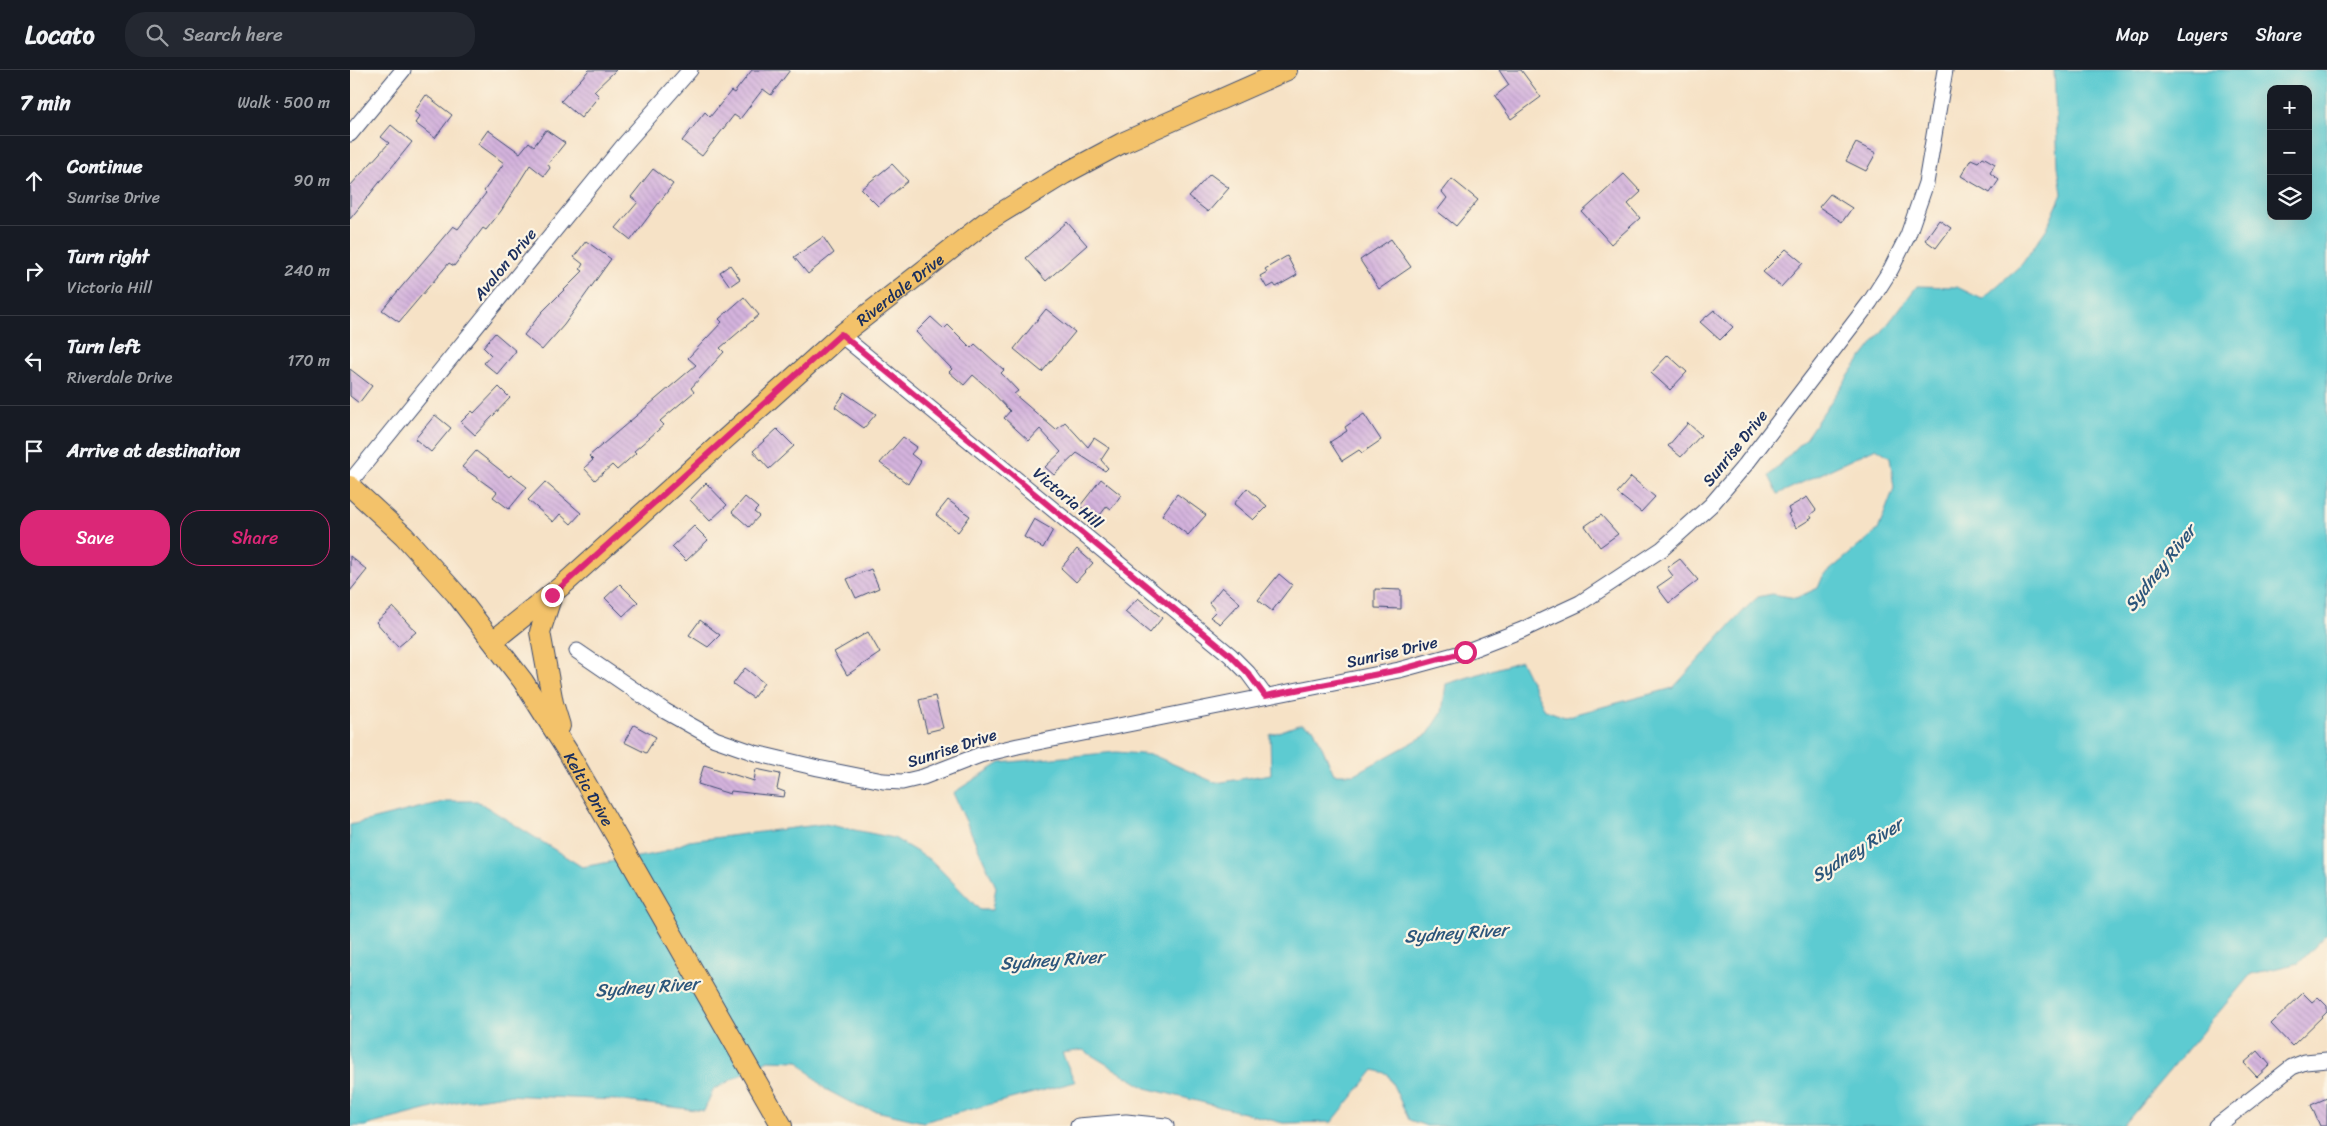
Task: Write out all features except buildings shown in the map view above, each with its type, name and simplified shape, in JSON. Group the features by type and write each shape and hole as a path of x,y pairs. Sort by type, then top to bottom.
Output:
{"main road":[{"name":"Riverdale Drive","path":"493,641 552,595 841,334 978,228 1064,174 1122,143 1287,70"},
{"name":"Keltic Drive","path":"350,486 419,553 456,594 523,681 568,752 782,1126"},
{"path":"552,595 540,632 553,703 568,752"}],"street":[{"path":"350,134 403,70"},
{"name":"Avalon Drive","path":"350,482 623,146 690,70"},
{"name":"Sunrise Drive","path":"576,651 665,711 728,744 818,768 883,781 916,780 980,754 1399,670 1465,652 1506,636 1591,596 1662,549 1695,521 1721,494 1757,450 1870,302 1891,269 1911,227 1926,183 1945,70"},
{"name":"Victoria Hill","path":"841,334 1230,655 1248,673 1265,696"},
{"path":"2217,1126 2292,1067 2305,1062 2327,1060"},
{"path":"1078,1126 1126,1122 1166,1126"}],"water":[{"name":"Sydney River","path":"2054,70 2327,70 2327,934 2299,963 2251,974 2123,1126 1427,1126 1409,1120 1388,1074 1374,1070 1332,1122 1283,1123 1146,1088 1083,1050 1062,1053 1075,1082 923,1122 859,1107 825,1089 798,1061 768,1060 713,1090 704,1111 616,1100 505,1095 456,1102 364,1126 350,1126 350,825 446,801 477,801 582,867 660,853 689,841 825,824 894,838 932,861 980,910 992,910 996,887 953,793 1000,763 1116,752 1153,755 1216,783 1271,774 1270,735 1301,724 1314,729 1334,774 1355,774 1428,734 1442,713 1446,684 1521,661 1545,710 1565,717 1673,688 1758,597 1772,594 1796,598 1818,588 1823,576 1878,530 1894,488 1890,457 1876,448 1778,494 1769,476 1805,439 1854,368 1917,286 1957,287 1982,299 2022,264 2047,228 2062,194 2058,166"}],"route":[{"path":"552,595 841,334 1230,655 1243,667 1265,696 1399,670 1465,652"}]}
